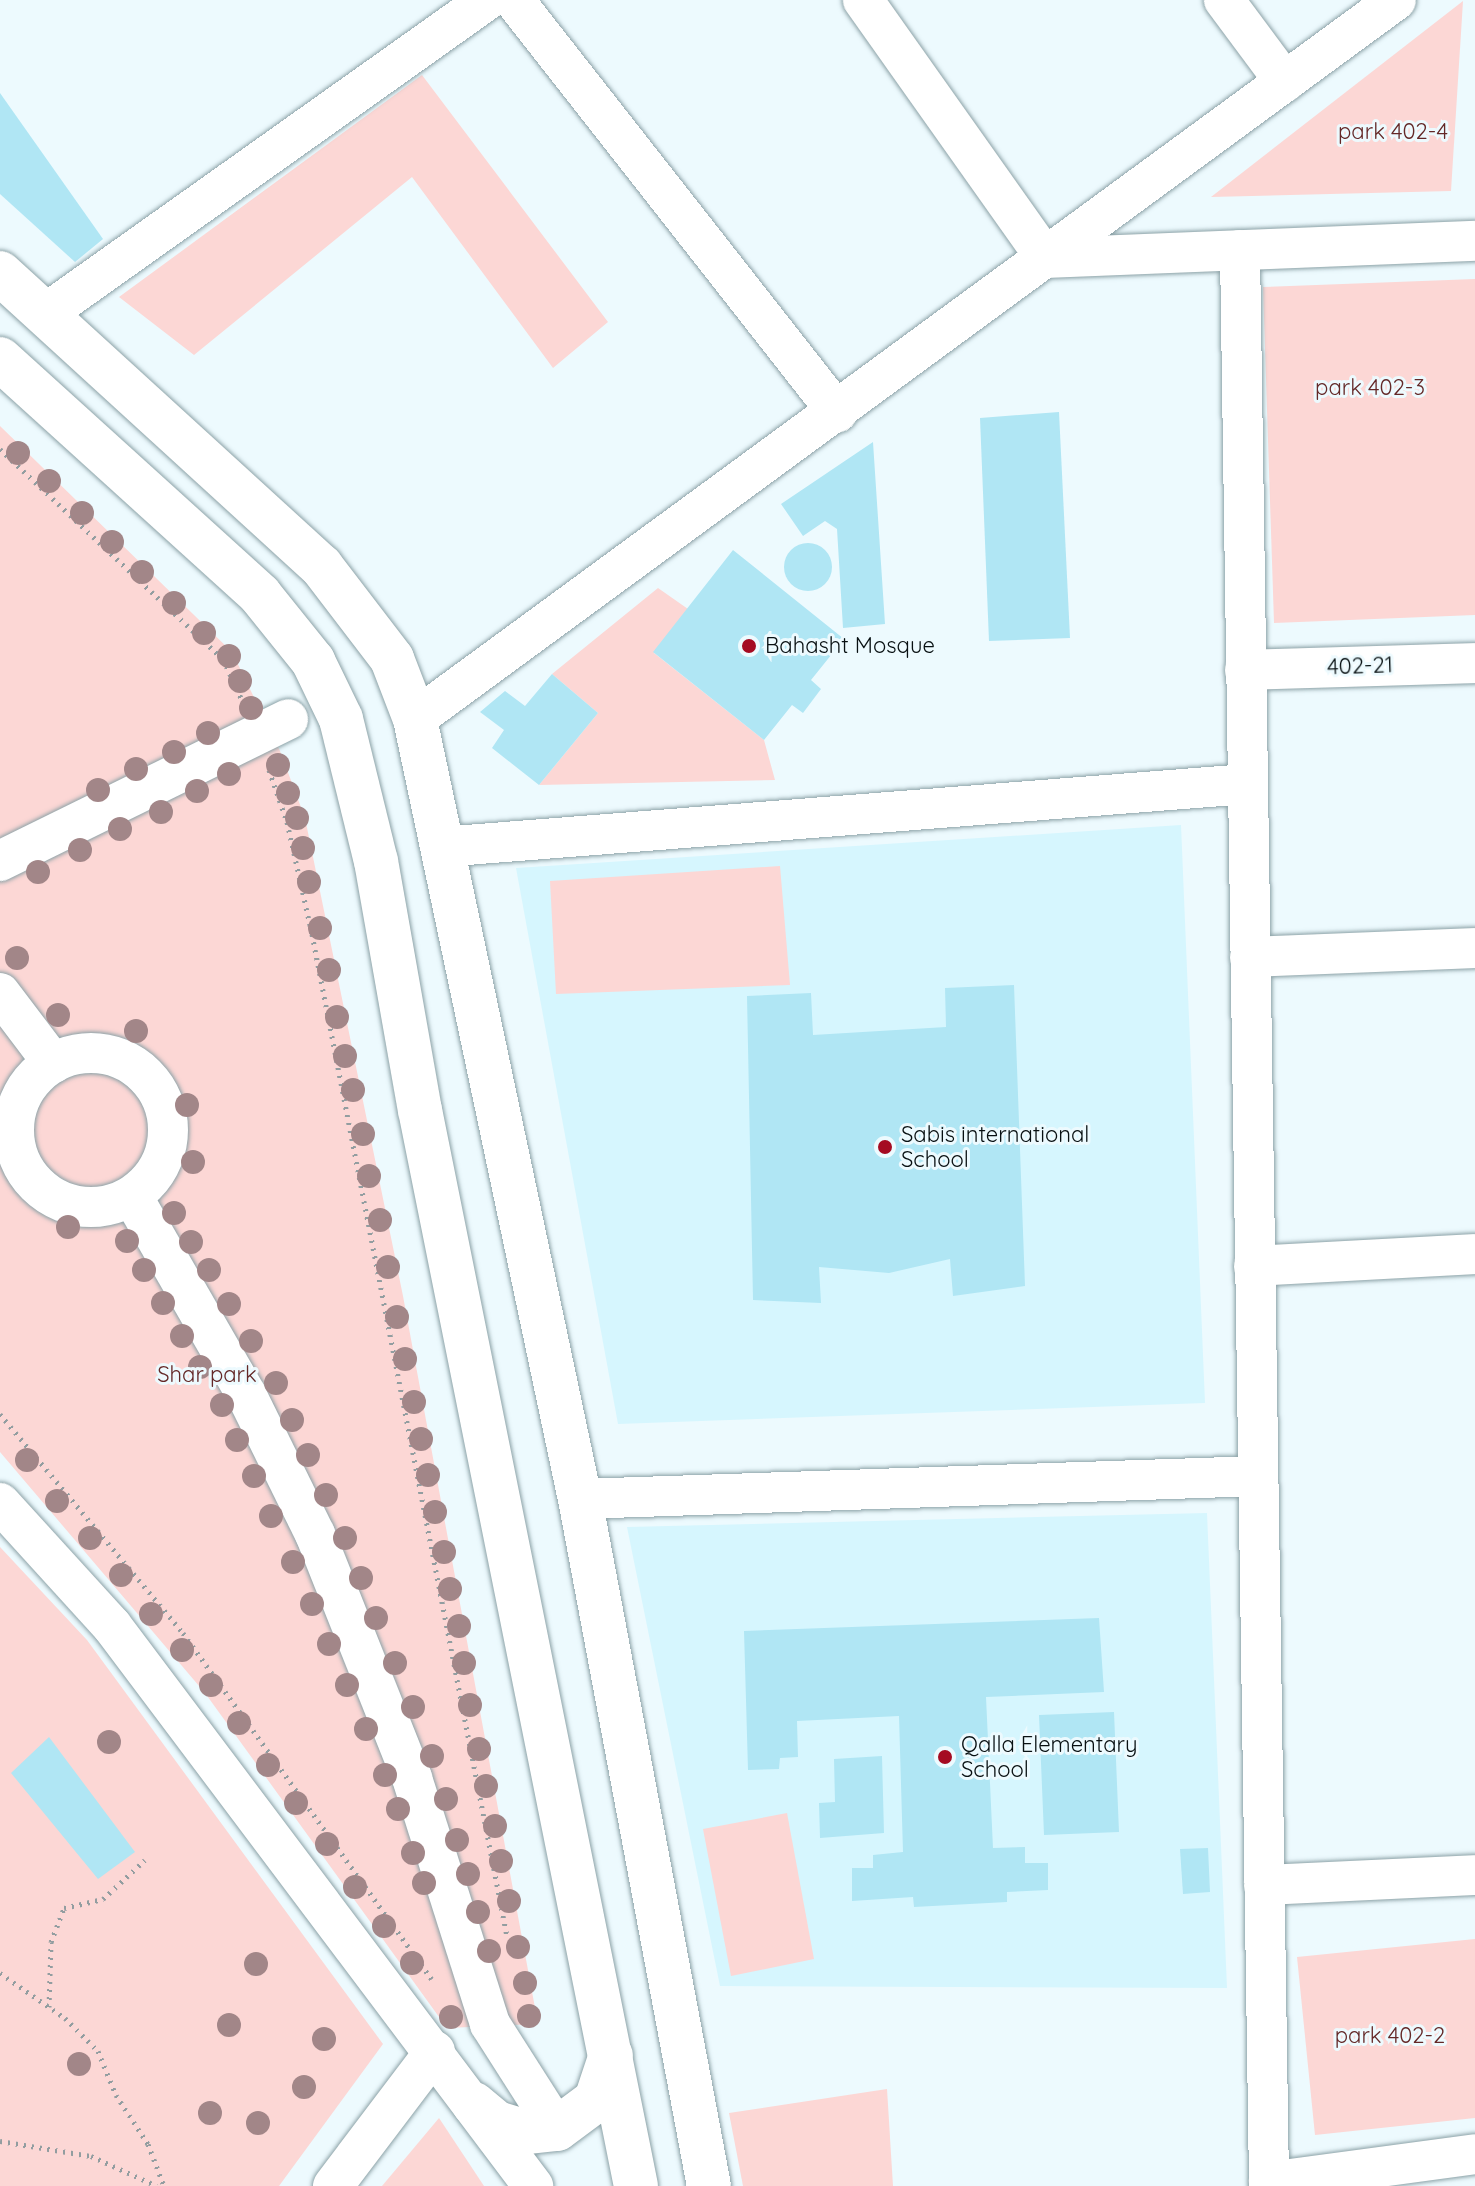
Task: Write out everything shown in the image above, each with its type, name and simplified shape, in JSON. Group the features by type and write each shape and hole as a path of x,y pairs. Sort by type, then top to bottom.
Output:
{"main road":[{"path":"0,273 321,566 392,659 415,719 580,1499 709,2186"},
{"path":"2,363 260,595 313,661 341,719 367,817 420,1110 636,2186"},
{"path":"474,2104 497,2123 527,2132 557,2129 596,2100 611,2052"}],"street":[{"path":"45,314 487,0"},
{"path":"514,0 837,412"},
{"path":"863,0 1046,258"},
{"path":"1224,0 1285,82"},
{"path":"415,719 1396,0"},
{"path":"1046,258 1475,241"},
{"path":"1240,250 1269,2184 1475,2154"},
{"name":"402-21","path":"1245,670 1475,663"},
{"path":"0,861 272,726"},
{"path":"441,847 1247,784"},
{"path":"1250,957 1475,948"},
{"path":"0,993 53,1063"},
{"path":"100,1053 123,1059 158,1090 168,1137 163,1160 132,1196 84,1207 61,1201 25,1169 16,1147 21,1099 53,1063 100,1053"},
{"path":"132,1196 246,1394 315,1534 412,1778 490,2024 557,2129"},
{"path":"1254,1266 1475,1254"},
{"path":"580,1499 1258,1476"},
{"path":"0,1503 112,1626 435,2051 533,2186"},
{"path":"1264,1885 1475,1875"},
{"path":"333,2186 435,2051"}],"path":[{"path":"0,449 223,659 272,726 287,822 312,934 509,1946"},
{"path":"0,1414 183,1633 451,2006 485,2005"},
{"path":"49,2007 51,1942 64,1908 103,1899 145,1860"},
{"path":"0,1973 49,2007 98,2051 116,2095 148,2144 164,2186"},
{"path":"0,2141 91,2156 157,2186"}],"shaded area":[{"path":"1181,825 1205,1403 618,1424 516,868"},
{"name":"Qalla Elementary School","path":"1207,1513 1227,1988 720,1986 627,1527"}],"green space":[{"name":"park 402-4","path":"1463,1 1451,191 1211,197"},
{"path":"422,75 608,322 553,368 412,177 194,355 119,297"},
{"name":"park 402-3","path":"1475,279 1475,615 1274,623 1263,287"},
{"name":"Shar park","path":"0,426 232,652 280,751 305,818 403,1296 538,2024 447,2028 205,1693 0,1452"},
{"path":"658,588 688,609 654,653 764,740 775,780 539,785 598,713 552,674"},
{"path":"780,866 790,985 556,994 550,881"},
{"path":"0,1547 87,1640 383,2044 279,2186 0,2186"},
{"path":"787,1813 814,1959 731,1976 703,1829"},
{"name":"park 402-2","path":"1475,1939 1475,2118 1315,2135 1297,1957"},
{"path":"887,2089 893,2186 743,2186 729,2113"},
{"path":"439,2118 484,2186 382,2186"}],"building":[{"path":"0,93 103,239 75,262 0,194"},
{"path":"1059,412 1070,638 989,641 980,418"},
{"path":"873,442 885,624 843,628 837,529 825,521 803,536 781,504"},
{"path":"808,543 825,550 832,567 825,584 808,591 791,584 784,567 791,550"},
{"name":"Bahasht Mosque","path":"733,550 844,639 811,680 821,689 803,713 792,705 764,740 653,652"},
{"path":"552,674 598,713 539,785 492,748 504,730 480,712 505,691 525,706"},
{"name":"Sabis international School","path":"1014,985 1025,1286 953,1296 950,1259 889,1273 819,1267 821,1303 753,1300 747,996 811,993 813,1035 946,1027 945,988"},
{"path":"1099,1618 1104,1692 986,1697 993,1848 1025,1847 1025,1863 1048,1863 1048,1890 1007,1892 1007,1902 914,1907 913,1897 852,1901 852,1868 873,1868 873,1855 903,1852 899,1716 797,1721 798,1757 780,1758 779,1769 748,1770 744,1631"},
{"path":"1114,1712 1119,1832 1044,1835 1039,1715"},
{"path":"49,1737 135,1852 98,1879 11,1773"},
{"path":"882,1756 884,1833 820,1838 819,1803 835,1802 834,1759"},
{"path":"1208,1848 1210,1892 1183,1894 1180,1849"}],"place":[{"name":"Bahasht Mosque","path":"749,646"},
{"name":"Sabis international School","path":"885,1147"},
{"name":"Qalla Elementary School","path":"945,1757"}]}
